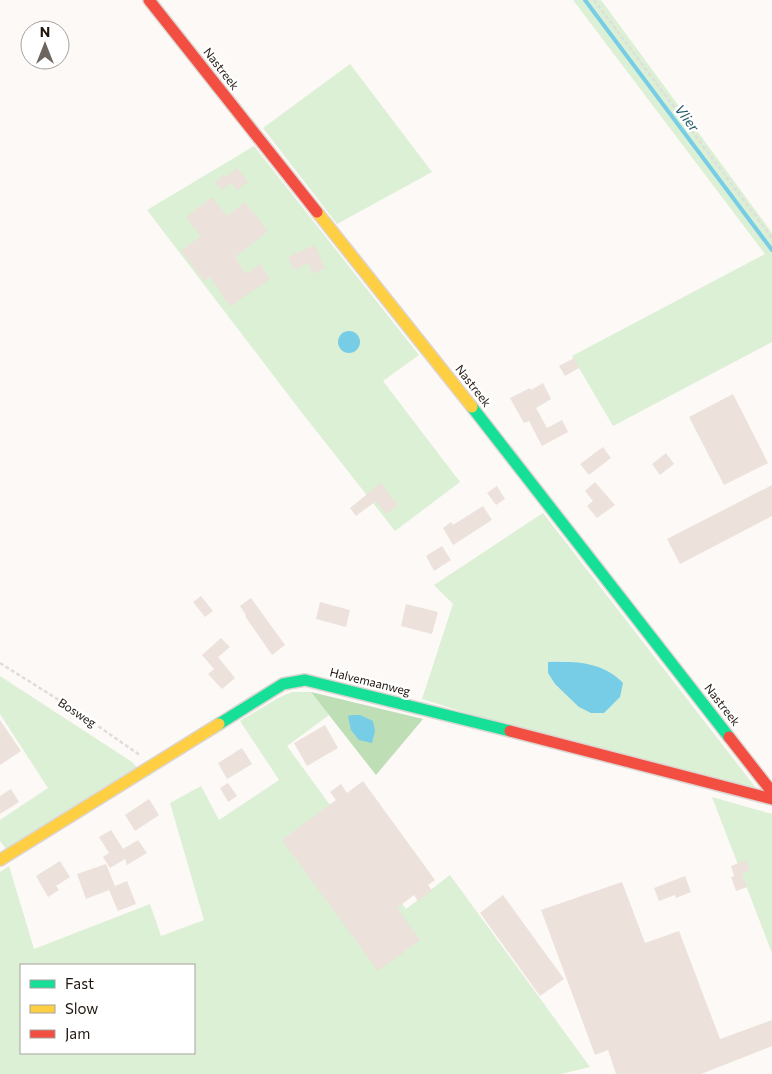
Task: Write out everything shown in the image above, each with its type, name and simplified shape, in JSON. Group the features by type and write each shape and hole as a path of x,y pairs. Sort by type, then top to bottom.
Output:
{"street":[{"name":"Nastreek","path":"149,0 554,510 772,792"},
{"name":"Halvemaanweg","path":"0,860 283,684 305,680 604,754 772,799"}],"path":[{"path":"594,0 772,238"},
{"name":"Bosweg","path":"0,663 78,712 153,765"}],"green space":[{"path":"573,0 601,0 772,233 772,342 613,426 572,356 765,254"},
{"path":"350,64 432,172 337,224 263,128"},
{"path":"254,146 419,355 383,381 460,482 395,531 147,210"},
{"path":"543,513 756,788 540,736 422,699 453,604 434,585","holes":["567,661 558,688 548,673 548,662"]},
{"path":"0,676 132,762 138,769 6,849 0,841 0,820 48,788 0,714"},
{"path":"292,692 311,692 329,715 287,746 406,909 450,875 590,1067 561,1074 0,1074 0,872 9,866 34,949 150,904 161,936 204,920 170,803 201,786 219,820 279,780 240,721 278,698"},
{"path":"311,692 423,719 376,775"},
{"path":"712,797 772,814 772,953"}],"water":[{"path":"349,331 359,338 360,342 353,352 349,353 339,346 338,342 345,332"},
{"path":"548,662 588,664 607,671 623,683 620,697 604,713 591,713 579,707 555,684 548,673"},
{"path":"360,715 373,721 375,731 372,743 359,740 351,730 348,716"}],"building":[{"path":"237,168 248,182 237,190 231,183 222,190 215,182 224,174 226,177"},
{"path":"212,197 227,216 245,202 268,231 235,257 246,274 260,264 270,279 230,306 210,277 204,281 181,251 201,236 186,217"},
{"path":"315,245 325,268 313,274 308,263 294,270 288,257"},
{"path":"574,358 579,368 565,376 559,366"},
{"path":"543,383 551,399 536,408 547,428 562,420 568,432 542,446 529,421 524,423 510,398"},
{"path":"733,394 768,463 724,485 689,417"},
{"path":"603,447 611,458 589,475 580,464"},
{"path":"666,453 674,464 660,475 652,464"},
{"path":"595,482 615,505 597,518 587,506 593,501 585,491"},
{"path":"381,483 398,505 386,514 376,501 356,516 350,508"},
{"path":"772,485 772,516 680,564 667,539"},
{"path":"497,486 505,499 496,505 487,493"},
{"path":"483,506 492,520 453,545 443,528 451,522 453,525"},
{"path":"442,546 451,560 434,571 426,556"},
{"path":"201,596 213,611 205,617 193,602"},
{"path":"251,598 285,645 272,655 240,606"},
{"path":"320,602 350,610 346,627 316,619"},
{"path":"406,604 438,612 432,634 401,626"},
{"path":"221,638 230,647 218,657 235,678 222,689 208,674 214,669 202,655"},
{"path":"0,720 21,751 0,765"},
{"path":"325,725 338,748 307,766 294,743"},
{"path":"242,748 252,764 227,779 218,763"},
{"path":"363,781 435,880 428,885 432,891 418,901 414,895 397,908 420,940 378,971 282,840 336,800 330,792 341,784 347,793"},
{"path":"228,783 237,796 228,802 220,788"},
{"path":"11,789 19,802 0,814 0,796"},
{"path":"149,799 159,815 135,831 125,815"},
{"path":"111,830 123,849 138,840 147,853 127,865 125,859 110,868 103,857 109,853 99,837"},
{"path":"746,860 750,870 742,873 747,887 736,891 731,877 734,876 731,866"},
{"path":"60,861 70,877 56,886 59,890 48,897 36,876"},
{"path":"106,864 115,886 127,881 136,904 118,911 109,890 86,899 77,874"},
{"path":"685,876 691,892 676,898 675,895 659,901 654,888"},
{"path":"622,882 645,943 679,931 720,1039 772,1020 772,1046 701,1074 616,1074 608,1050 595,1055 541,910"},
{"path":"503,895 564,979 540,996 480,913"}],"waterway":[{"name":"Vlier","path":"585,0 772,250"}],"traffic: fast":[{"path":"472,407 729,737"},
{"path":"219,724 283,684 305,680 510,731"}],"traffic: slow":[{"path":"317,212 472,407"},
{"path":"0,860 219,724"}],"traffic: jam":[{"path":"149,0 317,212"},
{"path":"510,731 772,799"},
{"path":"729,737 772,792"}]}
